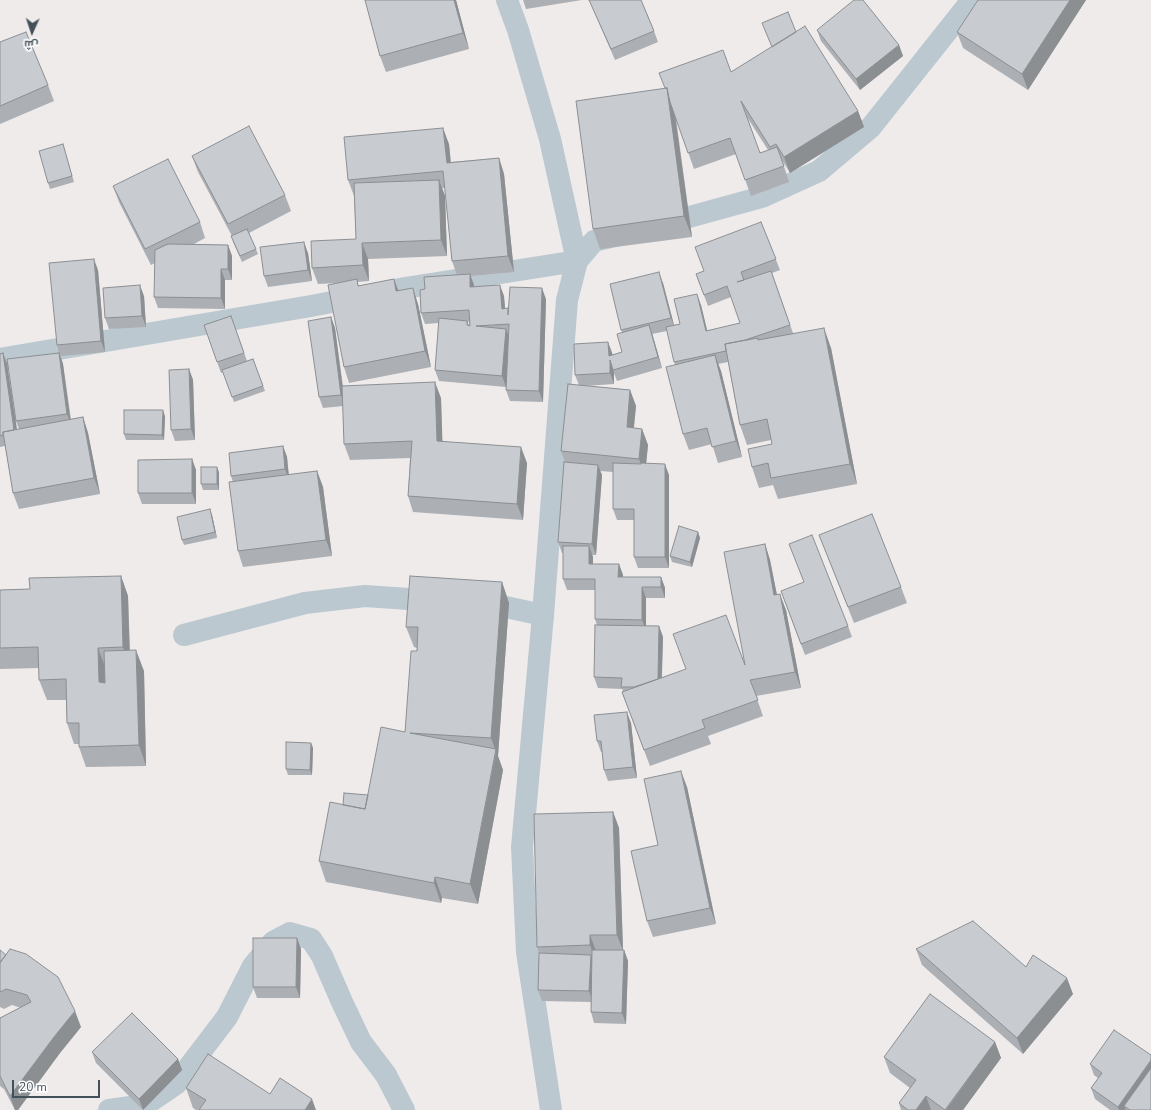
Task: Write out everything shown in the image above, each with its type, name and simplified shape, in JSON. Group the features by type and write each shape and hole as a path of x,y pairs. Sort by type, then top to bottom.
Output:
{"street":[{"path":"507,0 518,30 550,139 578,261"},
{"path":"551,1110 527,952 522,847 543,615 567,300 578,261 594,241 660,225 762,197 819,171 872,127 972,0"},
{"path":"0,359 311,306 404,288 578,261"},
{"path":"184,635 305,603 364,596 501,606 543,615"},
{"path":"109,1110 145,1105 176,1084 227,1016 253,966 273,942 290,933 311,939 322,956 361,1042 386,1075 404,1110"}],"building":[{"path":"365,0 454,0 463,33 380,56"},
{"path":"589,0 641,0 654,31 611,49"},
{"path":"854,0 863,0 899,45 856,79 817,30"},
{"path":"978,0 1070,0 1022,74 957,32"},
{"path":"788,12 796,32 772,47 762,23"},
{"path":"805,26 858,111 784,157 776,144 770,147 741,101 760,153 777,147 784,166 745,180 730,138 688,153 670,102 667,88 665,88 659,73 723,50 731,72"},
{"path":"26,32 48,85 0,106 0,42"},
{"path":"667,88 684,216 593,229 576,101"},
{"path":"249,126 285,195 228,224 192,156"},
{"path":"443,128 447,163 499,158 508,256 452,261 443,171 348,180 344,137"},
{"path":"63,144 72,176 48,183 39,151"},
{"path":"168,159 200,222 145,249 113,186"},
{"path":"439,180 441,240 362,243 363,265 312,268 311,241 356,239 354,183"},
{"path":"761,222 776,259 741,272 744,280 771,271 790,325 745,340 725,344 726,351 674,362 666,327 680,324 674,299 697,294 706,331 740,323 727,286 704,295 696,274 704,271 695,247"},
{"path":"247,229 256,249 240,256 231,236"},
{"path":"304,242 308,270 264,276 260,247"},
{"path":"168,244 228,245 228,269 221,269 221,298 154,297 155,250"},
{"path":"94,259 101,341 57,345 49,263"},
{"path":"659,272 671,318 621,330 610,284"},
{"path":"470,274 470,287 500,285 502,309 508,308 508,315 510,287 542,288 539,391 506,390 509,324 476,326 506,329 502,376 435,370 439,318 467,321 467,325 470,326 469,310 421,313 420,290 425,289 424,277"},
{"path":"357,279 358,286 394,279 396,291 413,288 425,351 344,367 328,285"},
{"path":"140,285 142,316 105,318 103,288"},
{"path":"231,316 244,353 217,362 204,325"},
{"path":"331,317 341,395 319,397 308,321"},
{"path":"649,325 658,357 613,370 610,360 610,373 575,375 574,344 608,342 609,356 622,352 617,334"},
{"path":"824,328 850,464 771,478 768,463 752,467 748,449 772,444 767,419 740,425 725,344 758,338 758,340"},
{"path":"3,353 14,430 3,432 3,435 0,436 0,354"},
{"path":"59,353 67,414 16,421 7,359"},
{"path":"715,355 736,441 712,447 707,428 683,434 666,367"},
{"path":"253,359 263,386 232,397 222,370"},
{"path":"189,369 191,429 171,430 169,370"},
{"path":"435,382 437,441 521,447 517,504 408,496 412,441 344,444 342,386"},
{"path":"568,384 630,390 627,427 642,429 639,459 561,451"},
{"path":"124,410 163,410 162,435 124,434"},
{"path":"83,417 94,478 13,493 3,432"},
{"path":"283,446 285,469 231,476 229,453"},
{"path":"192,459 192,493 138,493 138,460"},
{"path":"564,462 598,465 592,544 558,542"},
{"path":"613,463 665,464 665,557 634,557 634,509 613,509"},
{"path":"201,467 217,467 217,484 201,484"},
{"path":"317,471 326,540 238,551 229,482"},
{"path":"210,509 215,532 182,540 177,517"},
{"path":"872,514 901,587 848,607 819,535"},
{"path":"679,526 698,532 690,562 670,556"},
{"path":"812,535 848,626 801,644 781,591 804,582 789,544"},
{"path":"765,544 774,595 780,594 795,672 750,680 758,700 702,720 705,728 644,750 622,692 686,669 673,634 726,615 745,665 724,552"},
{"path":"563,546 589,546 589,564 619,564 618,577 661,577 661,587 642,587 642,620 595,619 595,579 563,579"},
{"path":"121,576 123,647 98,648 99,682 105,683 104,651 136,650 139,745 79,747 79,723 67,723 66,679 39,680 38,647 0,648 0,590 30,589 29,578"},
{"path":"410,576 502,582 491,738 410,733 496,749 470,884 435,877 434,883 319,861 330,802 365,809 381,727 405,732 411,651 417,651 418,627 406,627"},
{"path":"595,625 659,626 658,679 634,687 621,687 622,678 594,677"},
{"path":"627,712 633,767 604,770 601,741 597,741 594,715"},
{"path":"286,742 311,743 310,770 286,769"},
{"path":"681,771 710,908 647,921 631,851 658,845 644,779"},
{"path":"344,793 368,795 365,809 343,805"},
{"path":"613,812 617,935 590,935 590,945 537,947 534,814"},
{"path":"973,921 1026,967 1033,955 1067,978 1017,1038 916,949"},
{"path":"253,938 297,938 296,987 253,987"},
{"path":"10,949 26,954 58,977 75,1011 10,1096 0,1076 0,1018 31,1002 27,995 6,989 0,992 0,963"},
{"path":"0,950 6,955 0,962"},
{"path":"592,950 624,950 622,1013 591,1012"},
{"path":"539,953 591,955 589,991 538,990"},
{"path":"930,994 995,1042 945,1110 926,1096 916,1110 908,1110 899,1103 916,1080 884,1057"},
{"path":"132,1013 178,1059 139,1099 92,1052"},
{"path":"1114,1030 1151,1055 1151,1060 1118,1107 1091,1088 1102,1073 1090,1064"},
{"path":"208,1054 270,1094 280,1078 312,1099 305,1110 199,1110 206,1100 186,1088"},
{"path":"1151,1068 1151,1110 1130,1110 1124,1106"}]}
